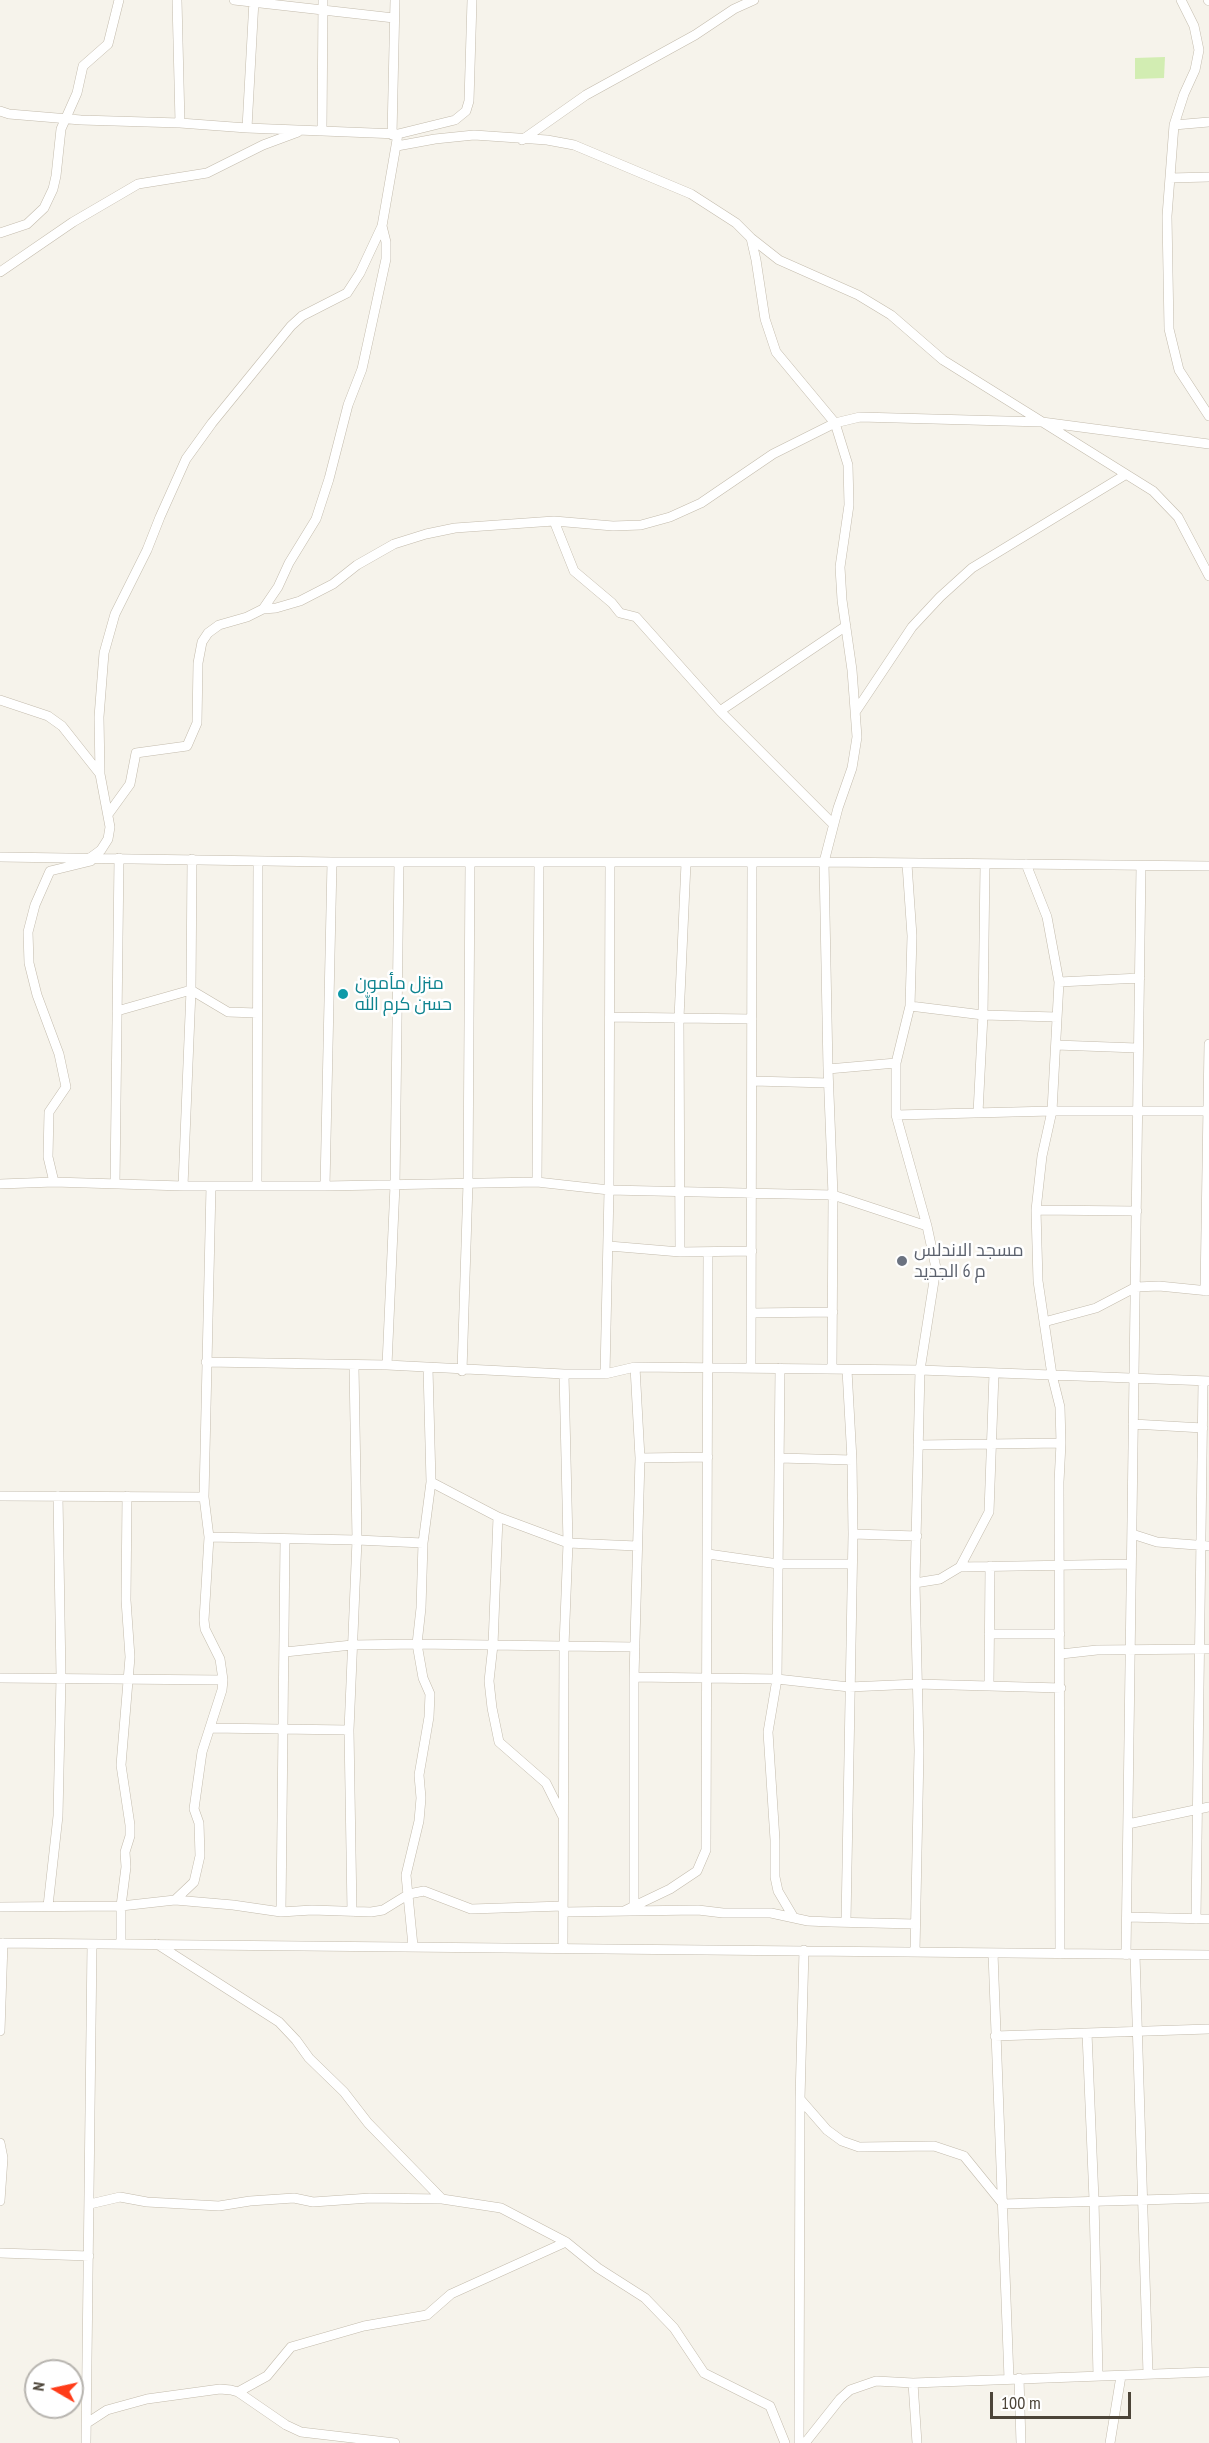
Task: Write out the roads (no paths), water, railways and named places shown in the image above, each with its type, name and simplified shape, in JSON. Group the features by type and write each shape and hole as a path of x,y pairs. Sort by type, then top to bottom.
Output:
{"street":[{"path":"0,233 27,224 44,208 53,189 58,142 83,66 108,44 119,0"},
{"path":"177,0 180,123"},
{"path":"234,0 323,5 394,18"},
{"path":"90,858 101,850 108,839 110,827 100,774 99,717 104,653 115,614 147,550 186,459 212,423 291,326 302,316 347,293 360,273 382,226 397,146 395,134 395,0"},
{"path":"0,111 9,114 67,118 395,134 455,120 466,111 470,101 472,0"},
{"path":"522,140 586,95 753,0"},
{"path":"1181,0 1194,26 1199,50 1195,70 1174,125 1167,216 1169,329 1179,370 1209,415"},
{"path":"247,128 254,1"},
{"path":"322,130 323,5"},
{"path":"1174,125 1209,122"},
{"path":"0,272 73,222 138,184 207,173 263,145 302,130"},
{"path":"397,146 474,135 574,145 691,194 736,223 779,260 858,295 891,315 943,360 1153,491 1178,517 1209,576"},
{"path":"1170,178 1209,177"},
{"path":"263,609 316,519 329,479 348,405 362,369 386,259 386,242 382,226"},
{"path":"751,238 765,319 776,352 835,423 848,465 849,505 840,567 857,737 852,768 833,824 824,862 828,1083 833,1195 832,1369"},
{"path":"109,813 130,784 136,753 187,746 197,723 198,663 202,642 208,633 219,625 247,617 263,609 300,601 333,584 357,565 394,544 455,528 554,521 613,526 641,525 670,517 700,503 773,454 835,423 873,416 1042,422 1209,444"},
{"path":"856,711 912,627 940,597 964,576 1125,475"},
{"path":"554,521 574,571 612,603 620,613 636,617 720,711 833,824"},
{"path":"720,711 846,626"},
{"path":"0,700 48,716 62,726 100,774"},
{"path":"0,857 332,862 824,862 985,866 1026,864 1209,866"},
{"path":"54,1182 48,1157 49,1112 66,1087 59,1054 29,963 29,926 35,905 50,872 104,858"},
{"path":"115,1184 119,858"},
{"path":"183,1186 191,990 192,859"},
{"path":"257,1185 258,861"},
{"path":"325,1186 332,862"},
{"path":"387,1365 395,1185 399,862"},
{"path":"605,1374 609,1246 610,862"},
{"path":"462,1371 468,1183 470,863"},
{"path":"537,1182 539,863"},
{"path":"680,1252 679,1018 686,863"},
{"path":"750,1368 753,1193 752,863"},
{"path":"907,864 912,936 910,1006 896,1063 896,1115 927,1226 936,1268 920,1370 915,1583 919,1751 915,1952"},
{"path":"1026,864 1047,917 1059,982 1052,1111 1042,1156 1036,1210 1038,1281 1052,1375 1060,1407 1060,1954"},
{"path":"978,1113 983,1015 985,866"},
{"path":"1141,866 1127,1917 1137,2031 1148,2374"},
{"path":"1059,982 1140,978"},
{"path":"117,1011 191,990 228,1012 257,1013"},
{"path":"910,1006 983,1015 1057,1017"},
{"path":"610,1017 752,1019"},
{"path":"1044,1322 1096,1308 1137,1287 1159,1286 1207,1291 1209,1044"},
{"path":"1056,1045 1137,1048"},
{"path":"828,1069 896,1063"},
{"path":"753,1080 828,1083"},
{"path":"896,1115 1052,1111 1138,1113 1208,1111"},
{"path":"0,1184 54,1182 183,1186 325,1186 537,1182 609,1190 833,1195 927,1226"},
{"path":"175,1900 194,1882 200,1856 199,1823 194,1809 202,1752 223,1680 220,1659 205,1629 204,1620 209,1537 204,1497 211,1185"},
{"path":"1036,1210 1137,1211"},
{"path":"609,1246 680,1252 752,1251"},
{"path":"624,1911 670,1889 697,1871 706,1850 708,1252"},
{"path":"751,1314 833,1312"},
{"path":"206,1362 387,1365 462,1371 564,1374 605,1374 635,1367 920,1370 1206,1381 1203,1428 1204,1649 1197,1810 1196,1919"},
{"path":"352,1912 350,1730 357,1540 354,1366"},
{"path":"634,1906 634,1647 640,1458 635,1367"},
{"path":"413,1946 406,1875 419,1821 421,1798 418,1775 429,1717 430,1694 423,1677 417,1644 421,1608 423,1543 431,1482 428,1368"},
{"path":"780,1368 777,1679 768,1732 775,1877 778,1891 794,1918"},
{"path":"846,1922 853,1534 848,1371"},
{"path":"960,1567 989,1512 994,1373"},
{"path":"563,1948 564,1646 568,1543 564,1374"},
{"path":"1133,1424 1203,1428"},
{"path":"918,1445 1061,1443"},
{"path":"640,1458 708,1457"},
{"path":"779,1458 852,1460"},
{"path":"431,1482 498,1517 568,1543 637,1546"},
{"path":"0,1496 204,1497"},
{"path":"48,1906 58,1816 61,1677 58,1496"},
{"path":"121,1943 125,1852 130,1836 128,1804 121,1765 130,1680 130,1645 125,1592 127,1496"},
{"path":"498,1517 493,1645 489,1681 499,1742 546,1783 563,1817"},
{"path":"853,1534 917,1536"},
{"path":"1132,1534 1157,1542 1205,1546"},
{"path":"209,1537 423,1543"},
{"path":"281,1912 285,1539"},
{"path":"708,1554 778,1564 852,1564"},
{"path":"915,1583 940,1579 960,1567 1131,1564"},
{"path":"989,1686 990,1566"},
{"path":"989,1634 1060,1634"},
{"path":"285,1652 352,1645 417,1644 634,1647"},
{"path":"1061,1654 1131,1649 1204,1649"},
{"path":"634,1677 777,1679 849,1687 917,1684 1061,1688"},
{"path":"0,1678 223,1680"},
{"path":"210,1728 350,1730"},
{"path":"1128,1824 1209,1807"},
{"path":"0,1907 121,1906 175,1900 281,1912 379,1911 416,1891 430,1892 471,1909 698,1910 723,1913 771,1913 808,1921 915,1924"},
{"path":"1127,1917 1209,1919"},
{"path":"0,2031 1,1943 1209,1955"},
{"path":"86,2443 92,1944"},
{"path":"156,1944 279,2022 309,2058 344,2092 368,2123 442,2199"},
{"path":"799,2443 800,2099 804,1950"},
{"path":"993,1953 1003,2204 1014,2379 1021,2443"},
{"path":"996,2036 1209,2029"},
{"path":"1086,2033 1094,2200 1098,2376"},
{"path":"800,2099 827,2130 842,2141 859,2147 934,2146 964,2156 1003,2204"},
{"path":"0,2144 3,2168 0,2201"},
{"path":"90,2205 120,2197 147,2202 219,2206 294,2198 313,2202 370,2198 442,2199 501,2208 566,2242 598,2268 645,2298 674,2328 704,2373 770,2406 785,2443"},
{"path":"1003,2204 1209,2198"},
{"path":"238,2392 267,2376 291,2347 364,2326 427,2315 450,2294 566,2242"},
{"path":"0,2253 89,2256"},
{"path":"805,2443 850,2390 876,2381 913,2383 1209,2372"},
{"path":"1110,2443 1121,2376"},
{"path":"913,2383 917,2443"},
{"path":"87,2422 107,2410 147,2400 220,2389 238,2392 270,2415 301,2432 395,2443"}],"place":[{"name":"منزل مأمون حسن كرم الله","path":"343,994"},
{"name":"مسجد الاندلس م 6 الجديد","path":"902,1261"}]}
